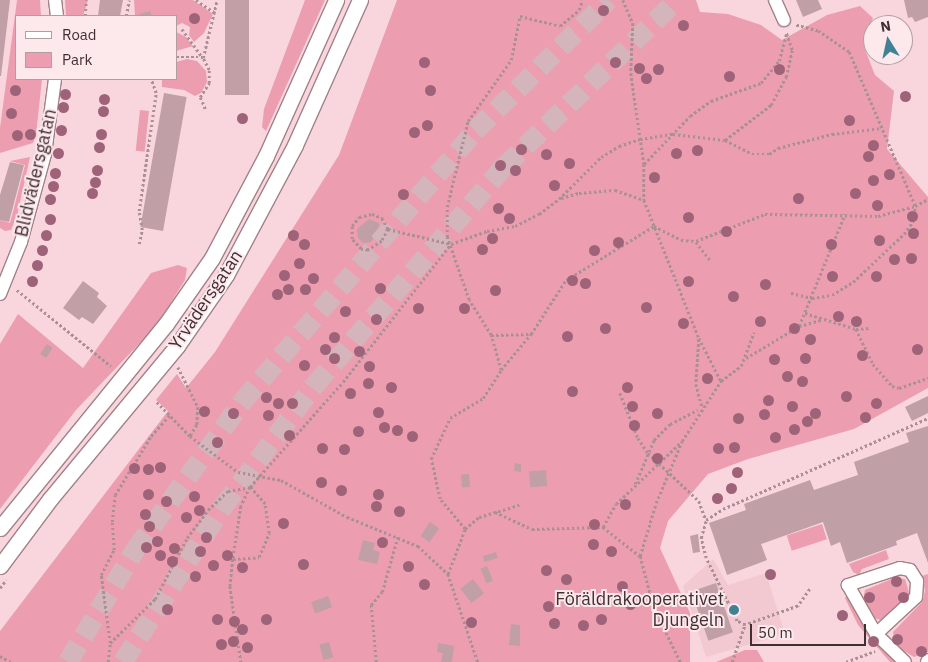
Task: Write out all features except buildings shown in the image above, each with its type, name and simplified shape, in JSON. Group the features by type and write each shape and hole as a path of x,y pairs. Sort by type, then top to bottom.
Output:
{"street":[{"path":"55,0 56,15"},
{"name":"Yrvädersgatan","path":"0,528 166,324 212,258 284,120 336,0"},
{"name":"Yrvädersgatan","path":"0,566 44,506 177,346 226,274 296,145 360,0"},
{"path":"775,0 784,20"},
{"name":"Blidvädersgatan","path":"0,294 21,242 45,154 54,80"},
{"path":"876,634 916,597 916,581 910,570 900,568 848,585 876,634 905,662"}],"path":[{"path":"85,15 86,0"},
{"path":"126,15 129,0"},
{"path":"196,0 215,13"},
{"path":"203,58 217,0"},
{"path":"501,370 491,335 469,300 445,230 447,207 468,121 511,60 520,16 560,26 579,10 582,0"},
{"path":"623,0 633,23 630,73 644,164 644,200 699,338 720,381"},
{"path":"784,20 805,25 848,52 915,206 913,221 904,234 853,282 832,295 812,298 791,293"},
{"path":"182,30 203,58 209,70 209,82 200,97 205,109"},
{"path":"644,164 673,134 711,100 761,83 779,61 786,34 792,50 786,77 771,105 725,140"},
{"path":"178,57 194,55 203,58"},
{"path":"139,244 142,230 139,211 156,93 151,80"},
{"path":"559,199 600,157 640,139 673,134 725,140 752,154 769,154 778,148 832,134 882,128"},
{"path":"241,662 230,586 241,506 250,487 343,382 451,244 487,231 515,226 559,199 579,192 615,190 644,200"},
{"path":"654,226 681,240 696,241 765,214 878,216 915,206 928,199"},
{"path":"388,229 382,241 368,250 362,249 352,238 352,226 359,217 372,214 382,218 388,229 451,244"},
{"path":"799,326 845,214"},
{"path":"465,529 440,499 431,459 450,418 483,398 501,370 531,334 566,280 654,226"},
{"path":"696,241 710,260"},
{"path":"6,282 111,366"},
{"path":"805,313 822,320 856,329 869,328"},
{"path":"680,662 653,607 640,556 668,473 682,441 701,408 720,381 741,366 746,359 799,326 822,320"},
{"path":"856,329 873,364 892,386 899,388 928,378"},
{"path":"746,359 746,349 754,332"},
{"path":"491,335 531,334"},
{"path":"699,338 696,384 701,408"},
{"path":"176,366 182,372 198,407 197,424 190,436"},
{"path":"620,393 638,438 648,453 699,501 706,520 701,538 706,558 737,621 745,625 798,606 810,589"},
{"path":"157,402 190,436 238,472 261,475 310,494 346,517 398,536 418,546 448,574 478,662"},
{"path":"635,486 654,440 670,424 701,408"},
{"path":"108,662 110,643 103,611 101,575 114,550 112,522 116,495 150,436 170,415"},
{"path":"706,520 724,509 928,418"},
{"path":"604,527 616,504 682,441"},
{"path":"110,643 155,599 187,538 208,510 228,491 250,487"},
{"path":"233,559 259,557 269,533 266,504 250,487"},
{"path":"448,574 465,529 479,517 519,505"},
{"path":"495,512 532,529 604,527 640,556"},
{"path":"376,662 371,605 382,592 398,536"},
{"path":"732,662 745,625"},
{"path":"846,662 876,650"},
{"path":"0,656 10,662"}],"shaded area":[{"name":"Föräldrakooperativet Djungeln","path":"713,559 728,585 766,573 785,634 706,657 683,586"}],"green space":[{"path":"17,0 40,0 41,15 15,15"},
{"path":"65,0 88,0 83,15 66,15"},
{"path":"134,0 193,0 213,14 204,33 194,42 189,35 190,27 182,23 178,25 178,15 135,15"},
{"path":"305,0 325,0 266,131 262,127 264,109"},
{"path":"397,0 696,0 700,12 728,14 761,25 782,40 827,15 860,6 870,15 863,15 863,65 871,65 875,75 894,91 887,149 928,197 928,388 854,429 748,459 708,474 668,521 660,548 690,613 690,662 0,662 0,631 168,411 156,400 177,374 186,388 215,352 339,155"},
{"path":"15,15 15,80 42,80 36,135 33,143 0,153 0,128"},
{"path":"178,33 186,37 193,46 178,50"},
{"path":"187,59 197,61 206,71 207,82 201,93 195,96 184,90 162,87 162,80 178,80 178,61"},
{"path":"140,110 149,111 145,152 136,151"},
{"path":"30,157 17,216 11,230 5,231 0,228 0,220 10,223 25,165 10,161"},
{"path":"178,265 187,268 185,280 157,325 76,410 0,509 0,344 18,314 83,368 151,273"},
{"path":"822,524 827,539 792,551 787,535"},
{"path":"886,550 889,559 862,569 859,575 853,572 849,564"},
{"path":"928,574 928,652 914,657 896,646 893,632 922,602 925,591 922,576"},
{"path":"894,578 905,579 910,596 884,621 874,618 863,600 865,590"},
{"path":"848,593 868,632 896,662 890,662 858,625 845,598"},
{"path":"745,650 757,650 764,662 716,662"}],"tunnel":[{"path":"68,662 135,550 242,402 475,131 609,0"},
{"path":"123,662 222,508 314,386 504,167 677,0"}],"place":[{"name":"Föräldrakooperativet Djungeln","path":"734,610"}]}
